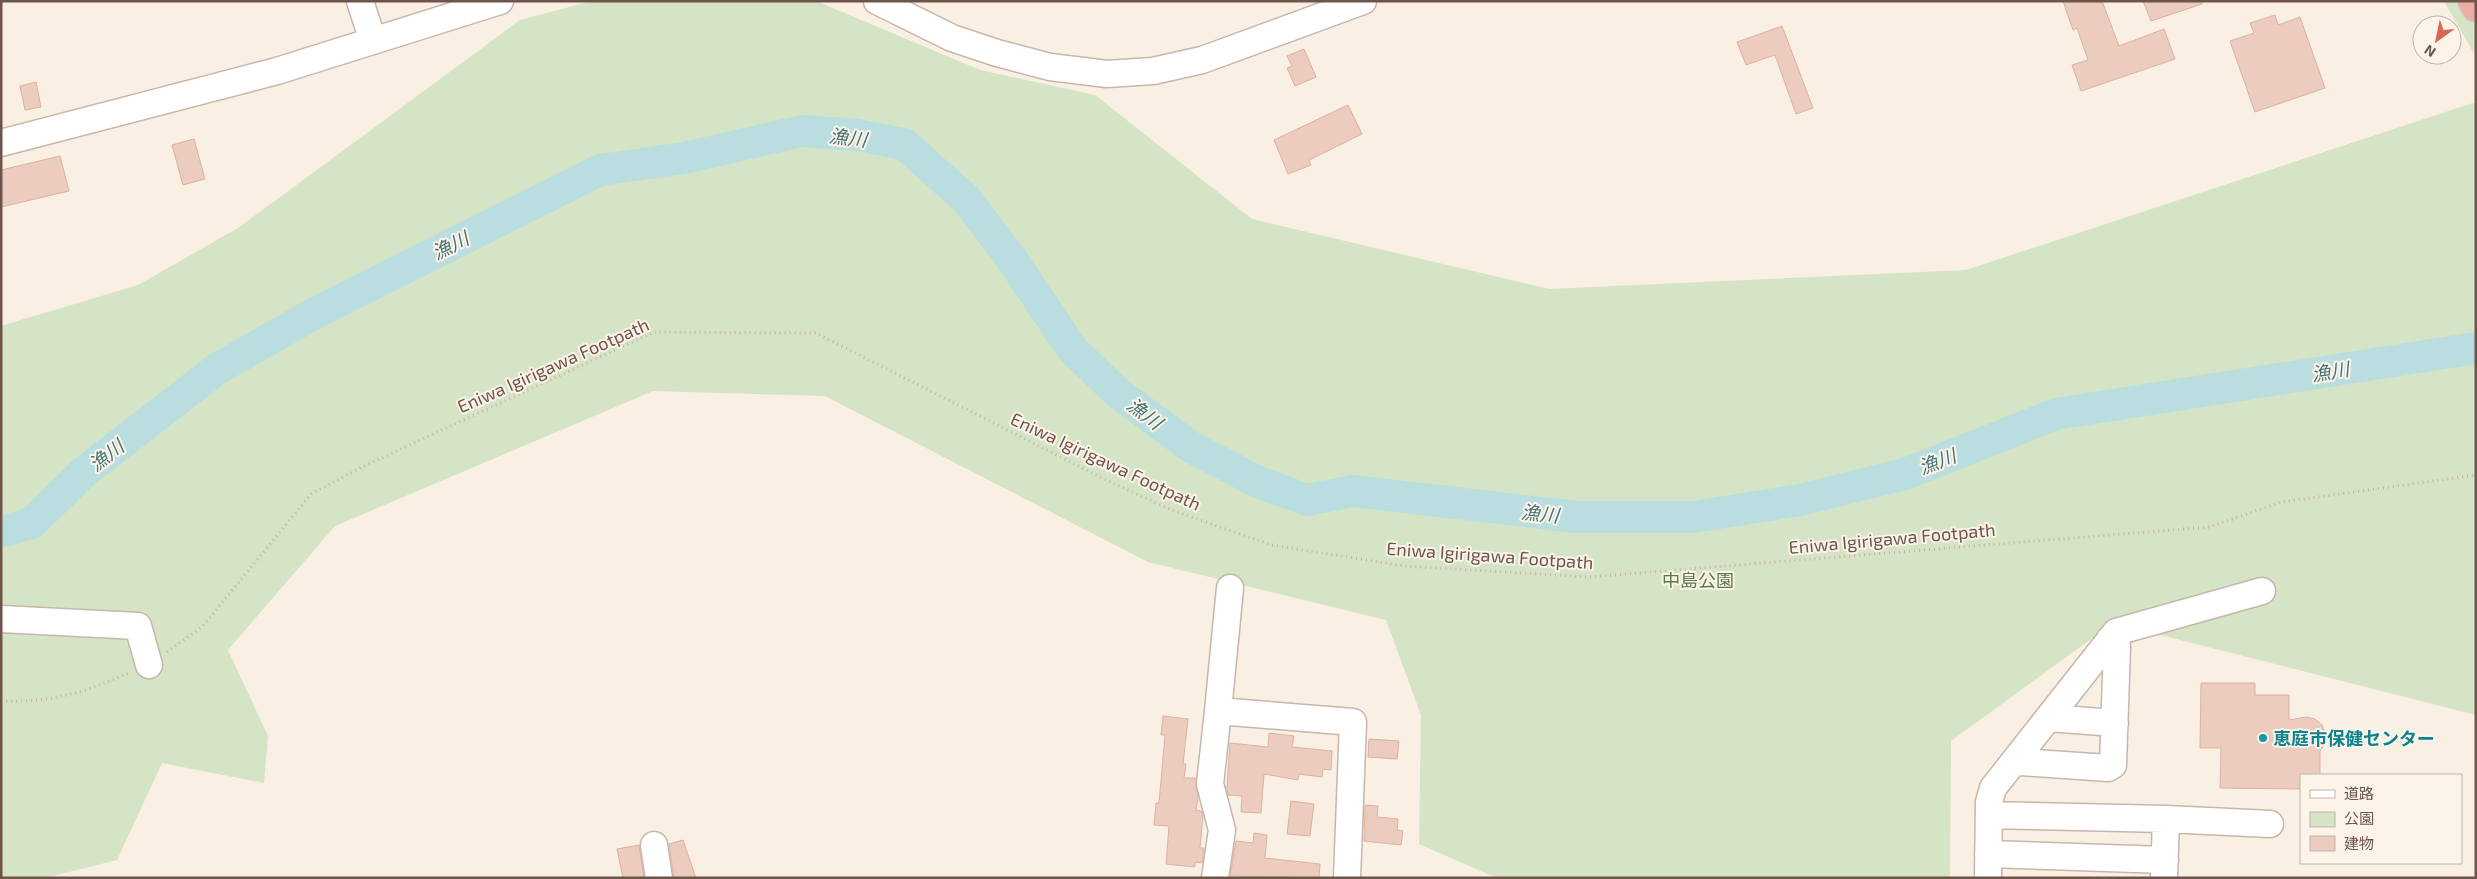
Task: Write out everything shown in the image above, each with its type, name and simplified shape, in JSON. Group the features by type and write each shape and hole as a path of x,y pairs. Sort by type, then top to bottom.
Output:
{"highway":[{"path":"2472,1 2476,8"}],"street":[{"path":"360,1 373,41"},
{"path":"1,143 277,72 500,1"},
{"path":"876,1 952,38 997,53 1050,67 1107,74 1153,71 1202,60 1363,1"},
{"path":"1216,878 1222,830 1210,784 1230,588"},
{"path":"2166,819 2164,869 1988,866 1989,815 1993,788 2116,632 2262,591"},
{"path":"1,619 138,626 148,665"},
{"path":"2017,758 2020,762 2108,768 2113,765 2117,646 2110,639"},
{"path":"1218,711 1353,722 1347,878"},
{"path":"2048,718 2115,723"},
{"path":"1989,815 2166,819 2270,824"},
{"path":"654,845 659,878"}],"path":[{"name":"Eniwa Igirigawa Footpath","path":"1,701 29,702 89,690 148,665 203,626 311,494 364,466 654,332 816,333 1106,480 1174,511 1272,545 1404,566 1589,576 2209,527 2282,502 2476,475"}],"green space":[{"name":"中島公園","path":"592,1 816,1 980,70 1095,95 1252,219 1549,289 1966,270 2476,102 2476,715 2113,623 1951,741 1950,878 1497,878 1419,844 1421,715 1386,620 1148,562 825,396 653,391 335,526 228,650 268,736 264,783 162,763 117,860 45,878 1,878 1,326 138,285 238,228 520,20"},
{"path":"2444,1 2476,1 2476,57 2462,32 2462,15 2452,15"}],"building":[{"path":"2063,1 2102,1 2119,46 2164,29 2175,59 2081,91 2072,65 2088,60 2077,28 2073,30"},
{"path":"2143,1 2202,1 2202,4 2151,21"},
{"path":"2275,15 2278,25 2300,17 2325,88 2255,112 2230,41 2254,33 2250,23"},
{"path":"1782,26 1813,108 1796,114 1775,55 1746,65 1737,42"},
{"path":"1304,49 1316,77 1295,86 1287,68 1292,66 1287,56"},
{"path":"36,82 41,107 25,110 20,86"},
{"path":"1348,105 1362,134 1309,160 1311,165 1288,174 1274,140"},
{"path":"194,139 205,179 183,185 172,145"},
{"path":"60,156 69,191 1,207 1,170"},
{"name":"恵庭市保健センター","path":"2201,683 2255,683 2255,695 2289,695 2289,720 2306,717 2315,719 2322,725 2325,734 2325,743 2320,751 2320,774 2300,774 2300,789 2220,788 2221,748 2200,748"},
{"path":"1163,716 1188,719 1183,764 1186,764 1184,778 1196,778 1198,797 1196,810 1201,811 1203,815 1200,848 1204,848 1202,863 1195,862 1195,867 1166,864 1169,826 1154,825 1156,803 1159,803 1165,735 1161,735"},
{"path":"1269,733 1294,736 1292,747 1332,751 1331,770 1323,769 1322,777 1299,774 1298,780 1264,774 1261,813 1241,812 1242,796 1228,795 1230,743 1268,747"},
{"path":"1369,739 1399,741 1397,759 1368,757"},
{"path":"1291,801 1314,804 1310,836 1287,834"},
{"path":"1365,805 1378,806 1377,817 1398,819 1397,830 1403,831 1401,845 1364,841"},
{"path":"1254,833 1267,835 1265,858 1320,864 1319,878 1230,876 1236,841 1253,843"},
{"path":"683,840 696,878 674,878 669,844"},
{"path":"639,845 644,878 623,878 617,849"}],"waterway":[{"name":"漁川","path":"1,532 32,523 84,472 217,369 315,313 600,170 684,158 802,131 857,135 904,144 966,199 1011,258 1072,349 1118,393 1191,447 1258,482 1307,500 1353,491 1576,517 1693,517 1800,500 1905,474 2056,414 2476,348"}],"place":[{"name":"恵庭市保健センター","path":"2263,738"}]}
